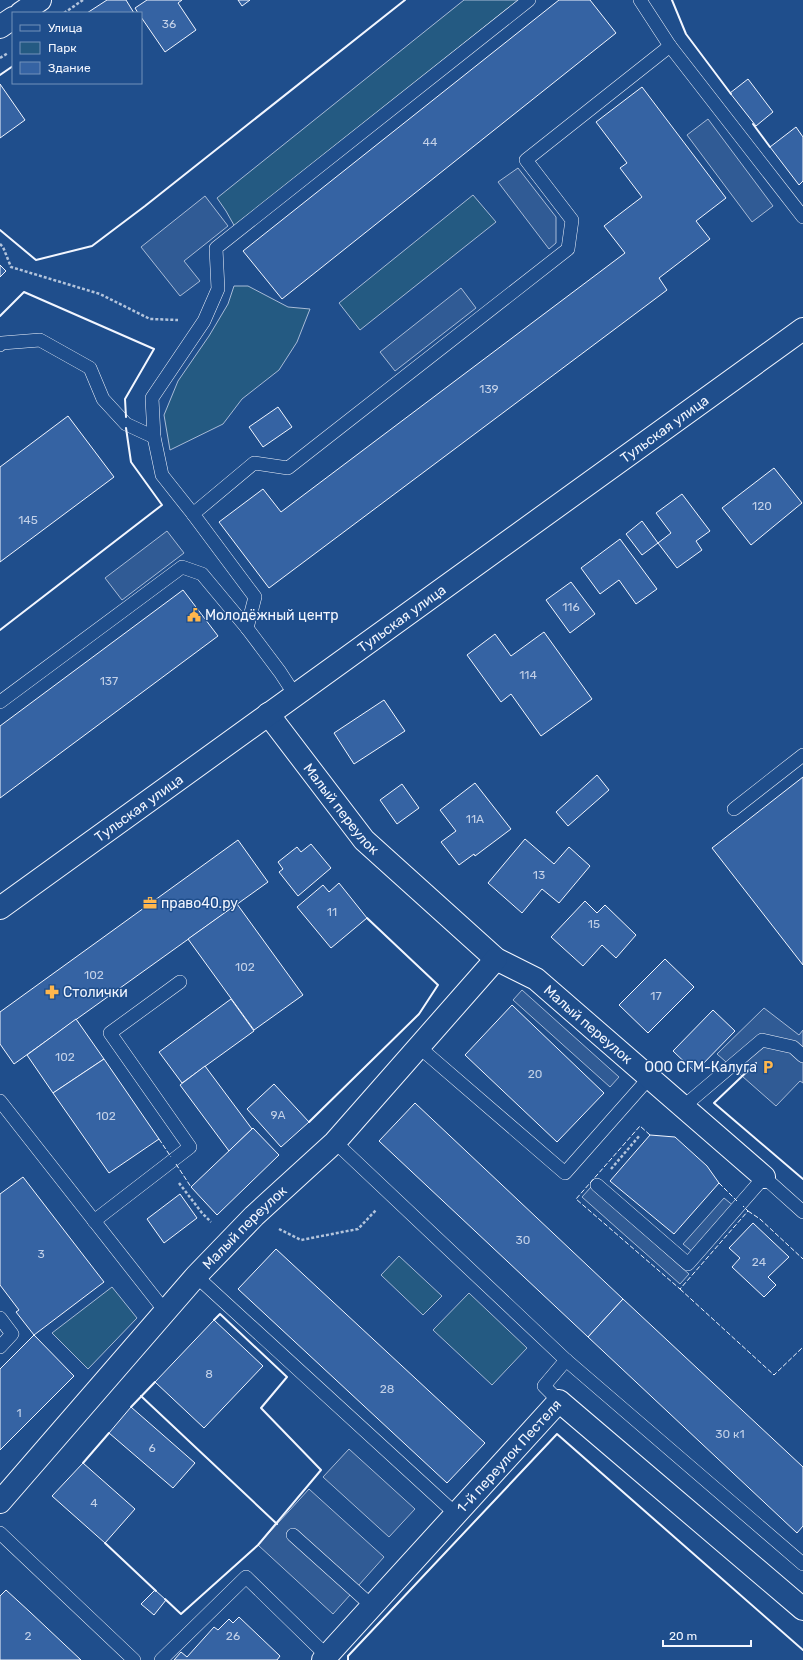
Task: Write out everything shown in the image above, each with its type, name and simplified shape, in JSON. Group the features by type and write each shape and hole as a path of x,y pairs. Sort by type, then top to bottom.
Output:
{"street":[{"path":"22,12 40,0"},
{"path":"0,27 12,19"},
{"name":"Тульская улица","path":"0,908 803,329"},
{"name":"Малый переулок","path":"268,714 364,840 496,959 536,979 764,1177"},
{"name":"Малый переулок","path":"0,1502 196,1276 254,1216 335,1142 496,959"},
{"name":"1-й переулок Пестеля","path":"325,1658 428,1544 457,1515 559,1401 800,1600"}],"lane":[{"path":"247,628 255,597 162,475 154,438 152,398 204,322 218,289 216,248 529,0"},
{"path":"640,0 670,46 803,218"},
{"path":"193,514 254,463 288,468 568,249 572,220 526,160 670,46"},
{"path":"0,345 2,343 40,340 90,368 103,399 126,424 154,438"},
{"path":"0,702 182,567 202,574 247,628 280,672 295,695"},
{"path":"734,808 803,755"},
{"path":"94,1221 190,1147 110,1033 180,982"},
{"path":"682,1107 762,1040 793,1047 803,1056"},
{"path":"419,1047 565,1173 649,1078"},
{"path":"0,1101 166,1311"},
{"path":"335,1142 566,1360 803,1564"},
{"path":"597,1185 688,1264 764,1177 803,1212"},
{"path":"196,1276 457,1515"},
{"path":"0,1318 12,1334 0,1347"},
{"path":"559,1401 544,1386 566,1360"},
{"path":"0,1533 134,1660"},
{"path":"293,1535 372,1606"},
{"path":"160,1660 246,1577 325,1658"}],"path":[{"path":"65,12 83,0"},
{"path":"0,244 3,247 11,267 100,294 150,319 204,322"},
{"path":"597,1185 640,1135"},
{"path":"166,1166 202,1213 230,1241"},
{"path":"254,1216 301,1240 358,1228 377,1208 372,1176"}],"green space":[{"path":"464,0 518,0 235,227 217,198"},
{"path":"473,195 496,222 360,330 339,303"},
{"path":"234,286 248,286 288,307 310,309 297,342 279,370 242,399 223,424 170,450 164,415 178,381 209,336 228,304"},
{"path":"399,1256 442,1296 423,1315 381,1275"},
{"path":"112,1287 137,1318 88,1369 52,1333"},
{"path":"469,1293 527,1348 492,1385 433,1330"}],"shaded area":[{"path":"708,119 773,206 752,222 687,135"},
{"path":"518,168 556,217 556,243 549,249 498,182"},
{"path":"205,196 228,226 184,261 200,281 180,296 141,247"},
{"path":"461,288 476,308 395,371 380,352"},
{"path":"167,531 184,553 122,600 105,578"},
{"path":"522,990 619,1077 610,1087 513,1000"},
{"name":"ООО СГМ-Калуга","path":"764,1008 799,1035 803,1030 803,1083 800,1081 776,1106 717,1054"},
{"path":"591,1187 689,1274 680,1284 582,1197"},
{"path":"724,1198 735,1207 694,1253 683,1244"},
{"path":"349,1449 415,1509 389,1537 323,1477"},
{"path":"309,1489 384,1557 333,1614 258,1545"}],"building":[{"path":"107,0 126,0 133,12 89,12"},
{"path":"147,0 182,0 178,3 196,30 165,52 142,18 142,12 137,12 135,8"},
{"path":"238,0 250,0 242,6"},
{"path":"559,0 590,0 616,33 282,299 243,251"},
{"path":"748,79 773,112 756,126 730,93"},
{"path":"0,84 25,120 0,138"},
{"path":"642,87 726,198 696,221 710,239 659,278 667,290 269,588 219,522 263,489 281,512 625,253 604,226 642,197 620,168 627,163 596,122"},
{"path":"796,127 803,137 803,181 799,185 770,147"},
{"path":"0,265 6,271 0,277"},
{"path":"278,407 292,427 263,447 249,427"},
{"path":"68,416 114,477 0,562 0,467"},
{"path":"774,468 802,503 751,545 722,508"},
{"path":"682,494 710,531 696,541 702,550 677,568 658,543 671,533 656,513"},
{"path":"642,521 658,543 642,555 626,534"},
{"path":"620,539 657,589 636,604 619,580 600,594 581,568"},
{"path":"571,582 595,614 570,633 546,600"},
{"path":"183,590 218,636 0,798 0,726"},
{"path":"544,632 592,699 541,736 511,694 501,702 467,655 495,634 511,656"},
{"path":"384,700 405,731 354,764 334,733"},
{"path":"597,775 609,790 568,826 556,812"},
{"path":"803,777 803,965 712,848"},
{"path":"475,783 511,829 475,856 474,854 459,865 441,842 456,831 440,810"},
{"path":"402,784 419,808 397,824 380,800"},
{"path":"525,839 554,864 569,847 590,866 559,903 542,889 522,913 488,883"},
{"path":"238,840 268,882 14,1064 0,1044 0,1012"},
{"path":"311,844 331,868 298,896 279,872 283,869 278,862 297,847 301,852"},
{"path":"339,883 367,918 331,948 297,907 323,885 329,892"},
{"path":"585,901 597,913 605,905 636,935 616,958 602,945 583,966 551,937"},
{"path":"237,904 303,995 254,1030 188,939"},
{"path":"665,959 694,987 648,1033 619,1005"},
{"path":"231,999 254,1031 182,1083 159,1052"},
{"path":"512,1005 604,1093 557,1142 465,1055"},
{"path":"713,1010 735,1031 695,1072 673,1051"},
{"path":"76,1019 104,1059 53,1093 27,1055"},
{"path":"104,1059 159,1139 109,1173 53,1093"},
{"path":"205,1066 252,1129 229,1151 180,1085"},
{"path":"274,1084 309,1122 281,1147 247,1109"},
{"path":"415,1103 623,1299 588,1337 379,1141"},
{"path":"253,1128 279,1155 217,1215 191,1187"},
{"path":"650,1135 675,1137 707,1166 719,1183 674,1234 610,1181"},
{"path":"23,1177 104,1282 34,1335 16,1312 19,1310 0,1285 0,1194"},
{"path":"180,1194 197,1218 164,1243 147,1219"},
{"path":"753,1223 789,1257 768,1277 776,1285 764,1297 732,1267 740,1258 729,1248"},
{"path":"276,1249 485,1443 447,1483 238,1289"},
{"path":"623,1299 803,1467 803,1526 797,1533 588,1337"},
{"path":"214,1320 263,1366 204,1428 155,1382"},
{"path":"34,1335 74,1376 0,1450 0,1369"},
{"path":"131,1407 195,1463 173,1488 109,1433"},
{"path":"83,1463 135,1509 105,1543 52,1496"},
{"path":"6,1590 81,1660 0,1660 0,1596"},
{"path":"155,1590 166,1600 154,1615 141,1604"},
{"path":"239,1617 280,1656 277,1660 174,1660 181,1652 187,1657 214,1627 218,1630 229,1619 233,1623"}],"fence":[{"path":"650,1135 640,1126 576,1199 680,1289 748,1211 743,1206"},
{"path":"159,1139 171,1157"},
{"path":"176,1164 191,1187"},
{"path":"719,1183 737,1201"},
{"path":"748,1211 760,1219 803,1259"},
{"path":"680,1289 774,1375 803,1347"}],"wall":[{"path":"0,230 36,260 92,246 145,206 405,0"},
{"path":"672,0 686,34 731,94"},
{"path":"0,75 12,67"},
{"path":"753,124 770,147"},
{"path":"0,316 24,292 154,349 125,399 126,417"},
{"path":"0,630 162,505 131,462 126,428"},
{"path":"309,1122 419,1014 438,985 367,918"},
{"path":"756,1063 714,1103 803,1179"},
{"path":"165,1599 181,1614 258,1545 321,1470 261,1408 287,1377 220,1314 214,1320"},
{"path":"131,1407 155,1382"},
{"path":"141,1396 277,1524"},
{"path":"83,1463 109,1433"},
{"path":"348,1660 348,1656 557,1434 803,1650"},
{"path":"105,1543 156,1591"}],"place":[{"name":"Молодёжный центр","path":"194,615"},
{"name":"право40.ру","path":"150,903"},
{"name":"Столички","path":"52,992"},
{"name":"ООО СГМ-Калуга","path":"768,1067"}]}
